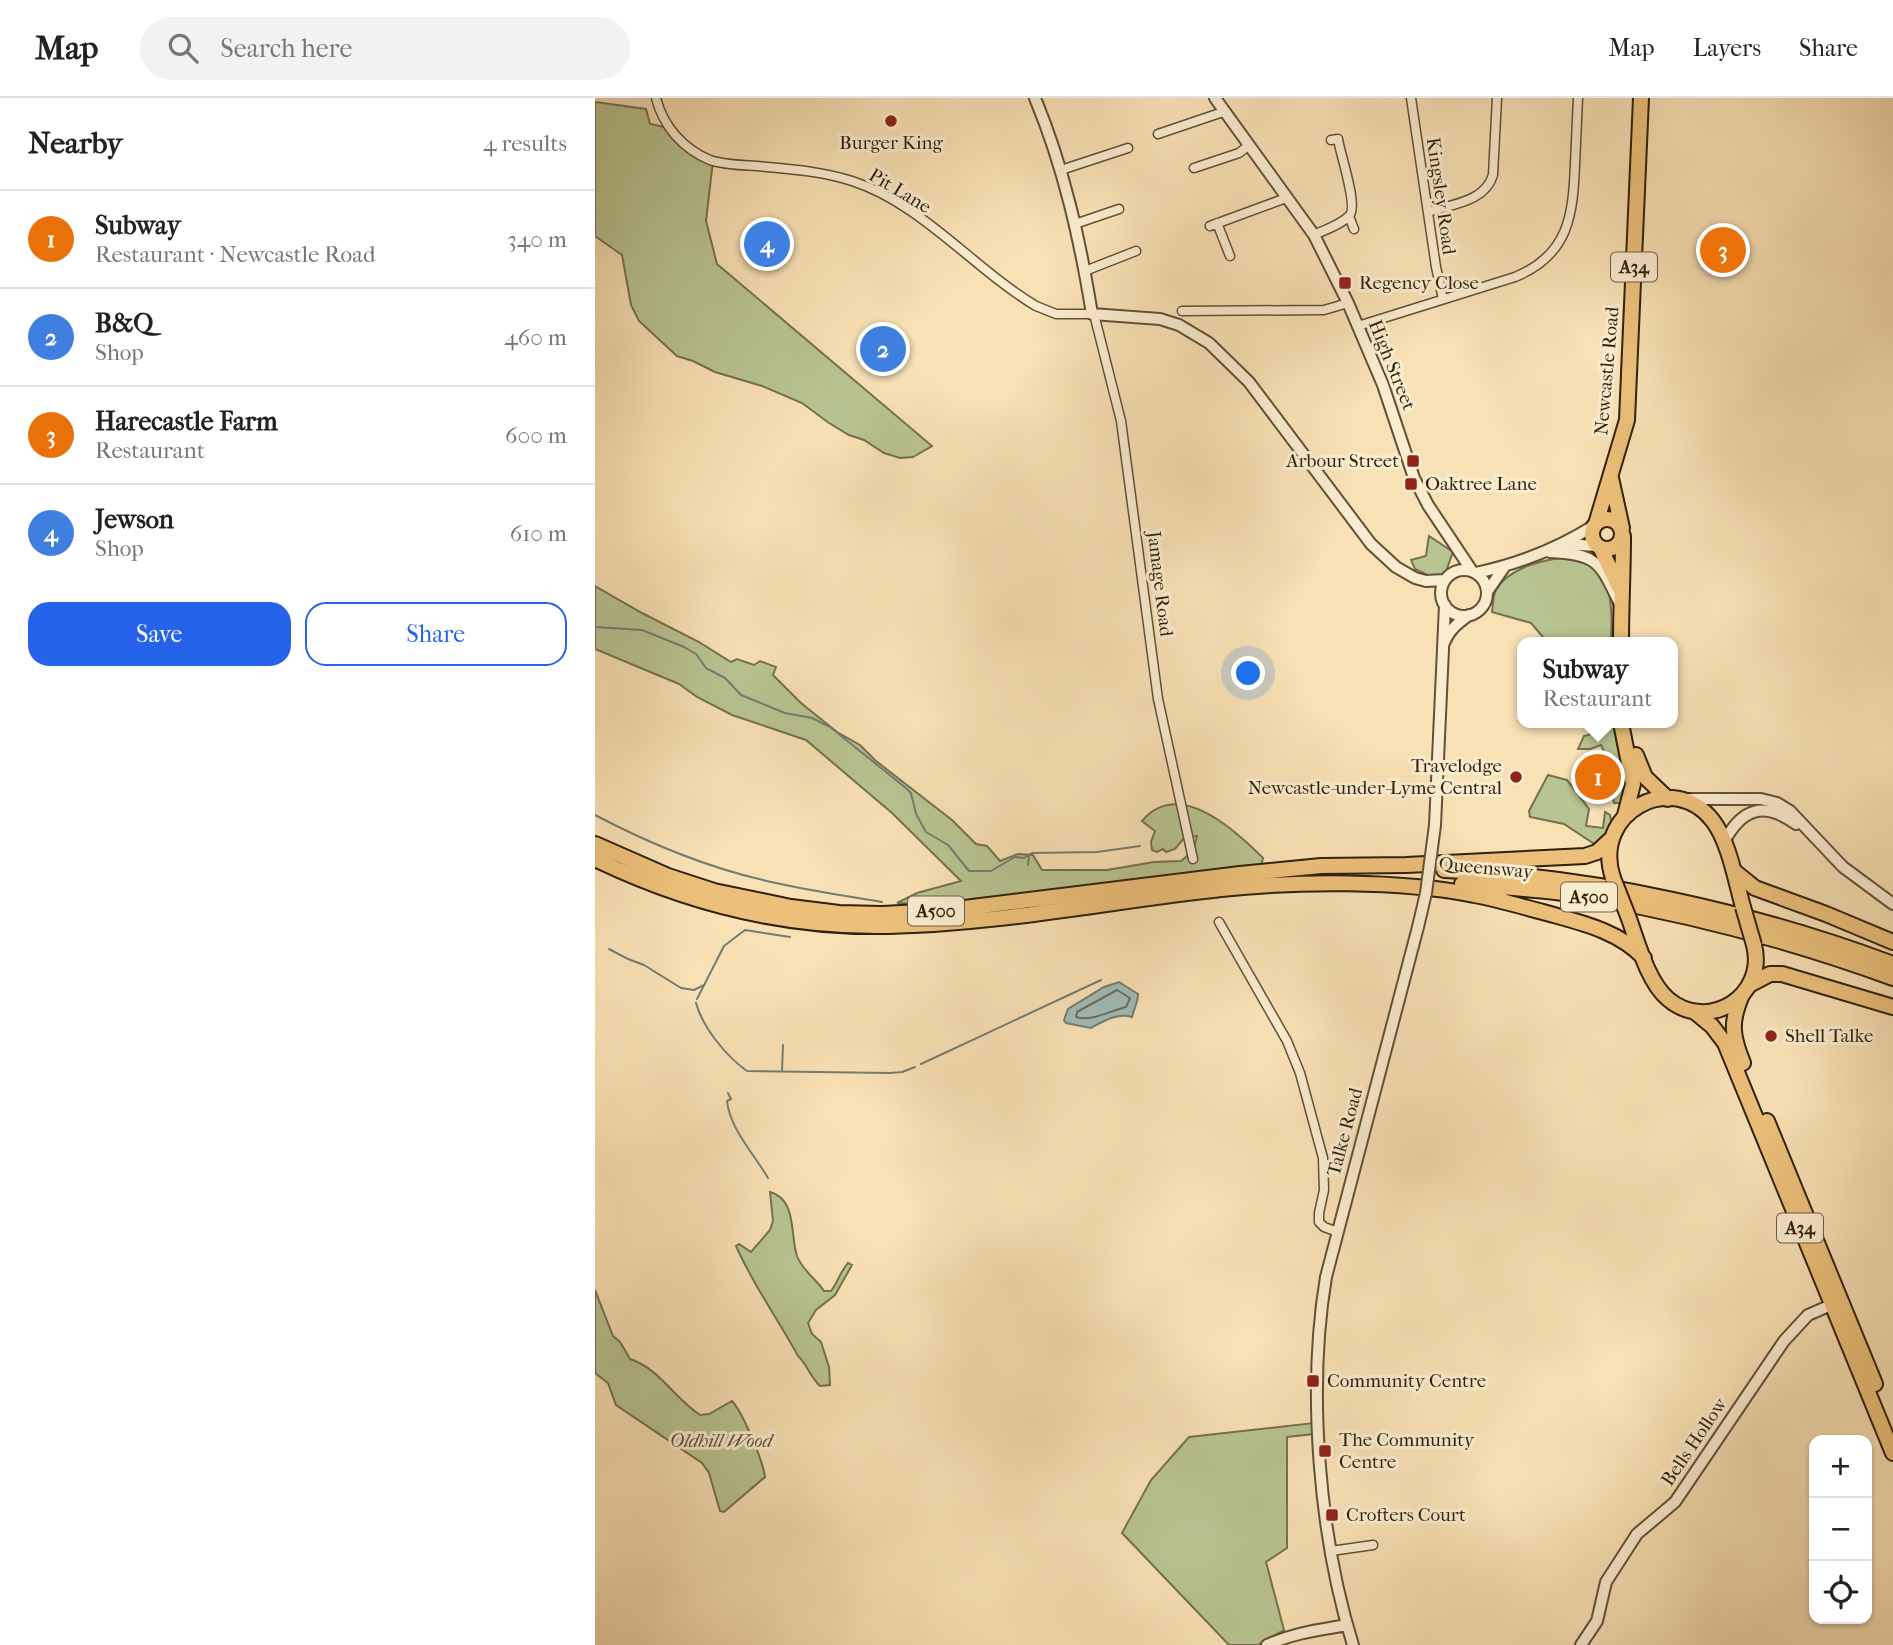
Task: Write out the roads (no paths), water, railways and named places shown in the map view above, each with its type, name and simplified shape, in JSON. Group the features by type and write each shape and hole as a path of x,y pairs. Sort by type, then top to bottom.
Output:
{"highway":[{"name":"Newcastle Road","path":"1595,524 1627,420 1641,98"},
{"name":"Newcastle Road","path":"1611,478 1622,532 1621,637"},
{"path":"1604,519 1618,523 1622,532 1616,547 1599,547 1593,538 1595,524 1604,519"},
{"name":"Newcastle Road","path":"1599,547 1620,588"},
{"path":"1285,871 1321,866 1406,865 1585,856 1597,852 1612,838 1625,815 1633,784 1622,728"},
{"path":"1631,728 1640,769 1645,777 1671,799"},
{"path":"1625,815 1649,800 1671,799 1694,806 1716,824 1724,842 1754,945 1756,968 1746,989"},
{"path":"1612,838 1609,858 1613,878 1655,985 1674,1003 1695,1012 1726,1007 1765,976 1782,974 1893,1007"},
{"name":"A500","path":"595,844 668,876 714,891 791,907 839,913 940,911 1240,874 1285,871"},
{"name":"A500","path":"595,859 697,900 790,920 839,925 946,923 1274,885"},
{"path":"1731,867 1755,888 1893,942"},
{"name":"Queensway","path":"1285,871 1460,871 1601,886 1787,930 1893,964"},
{"name":"Queensway","path":"1274,885 1396,881 1587,896 1723,926 1814,951 1893,978"},
{"path":"1274,885 1417,887 1475,895 1599,930 1632,945 1644,958"},
{"name":"A34","path":"1746,989 1733,1017 1733,1036 1738,1052 1893,1429"},
{"name":"A34","path":"1695,1012 1712,1026 1724,1043 1893,1453"}],"street":[{"name":"Pit Lane","path":"656,98 669,128 690,149 706,158 730,164 827,173 854,181 911,213 1036,306 1056,314 1093,314"},
{"name":"Jamage Road","path":"1035,98 1061,170 1093,314 1121,421 1158,699 1193,859"},
{"name":"High Street","path":"1215,98 1314,235 1358,326 1399,427 1415,478 1428,505 1474,572"},
{"name":"Kingsley Road","path":"1411,98 1443,299"},
{"path":"1429,212 1480,196 1489,186 1493,175 1497,98"},
{"path":"1358,326 1528,272 1545,258 1558,243 1573,207 1578,98"},
{"path":"1158,135 1223,112"},
{"path":"1331,140 1338,139 1342,165 1349,182 1352,206 1349,216 1355,229"},
{"path":"1194,168 1239,153 1248,146"},
{"path":"1061,170 1128,148"},
{"path":"1230,256 1213,224 1286,198"},
{"path":"1075,224 1119,209"},
{"path":"1314,235 1349,216"},
{"path":"1085,271 1136,251"},
{"path":"1182,311 1324,310 1348,303"},
{"path":"1093,314 1160,319 1179,325 1209,343 1249,382 1371,544 1396,567 1415,578 1426,581 1447,578 1462,570 1474,572 1506,566 1563,544 1595,524"},
{"path":"1563,544 1599,547"},
{"path":"1443,600 1447,578 1454,566 1455,546"},
{"path":"1544,551 1587,556 1603,570 1621,606"},
{"path":"1441,650 1447,634 1482,607 1487,592 1506,566"},
{"path":"1474,572 1485,584 1487,592"},
{"path":"1426,581 1457,614 1469,615"},
{"name":"Talke Road","path":"1353,1645 1331,1551 1320,1453 1316,1362 1321,1304 1426,892 1435,825 1443,600"},
{"path":"1671,799 1727,797 1769,800 1790,811 1843,867 1893,904"},
{"path":"1724,842 1742,817 1762,810 1782,816 1815,838"},
{"path":"1219,922 1287,1041 1300,1073 1323,1157 1324,1190 1318,1213 1319,1222 1338,1232"},
{"name":"Bells Hollow","path":"1581,1645 1597,1621 1606,1582 1637,1534 1675,1502 1784,1342 1808,1315 1831,1305"},
{"path":"1331,1551 1373,1545"},
{"path":"1267,1645 1306,1632 1347,1625"}],"water":[{"path":"1119,982 1138,994 1132,1017 1116,1017 1091,1028 1066,1023 1064,1020 1068,1009 1104,987"}],"waterway":[{"path":"595,627 642,630 684,647 696,654 706,668 725,678 741,695 785,713 812,718 830,727 911,793 916,814 926,832 948,845 969,871 991,871 1015,857 1024,858 1032,853 1097,852 1140,846"},
{"path":"595,815 661,846 753,878 882,902"},
{"path":"1028,865 1029,856"},
{"path":"697,999 724,946 745,930 790,937"},
{"path":"609,949 644,965 681,988 694,990 704,985"},
{"path":"921,1064 1101,980"},
{"path":"696,1003 716,1041 747,1071 890,1073 915,1067"},
{"path":"782,1071 783,1045"},
{"path":"728,1093 731,1099 727,1101 733,1121 768,1178"}],"place":[{"name":"Burger King","path":"891,121"},
{"name":"Jewson","path":"767,244"},
{"name":"Harecastle Farm","path":"1723,250"},
{"name":"Regency Close","path":"1345,283"},
{"name":"B&Q","path":"883,349"},
{"name":"Arbour Street","path":"1413,461"},
{"name":"Oaktree Lane","path":"1411,484"},
{"name":"Travelodge Newcastle-under-Lyme Central","path":"1516,777"},
{"name":"Subway","path":"1598,777"},
{"name":"Shell Talke","path":"1771,1036"},
{"name":"Community Centre","path":"1313,1381"},
{"name":"The Community Centre","path":"1325,1451"},
{"name":"Crofters Court","path":"1332,1515"}],"park label":[{"name":"Oldhill Wood","path":"721,1441"}]}
